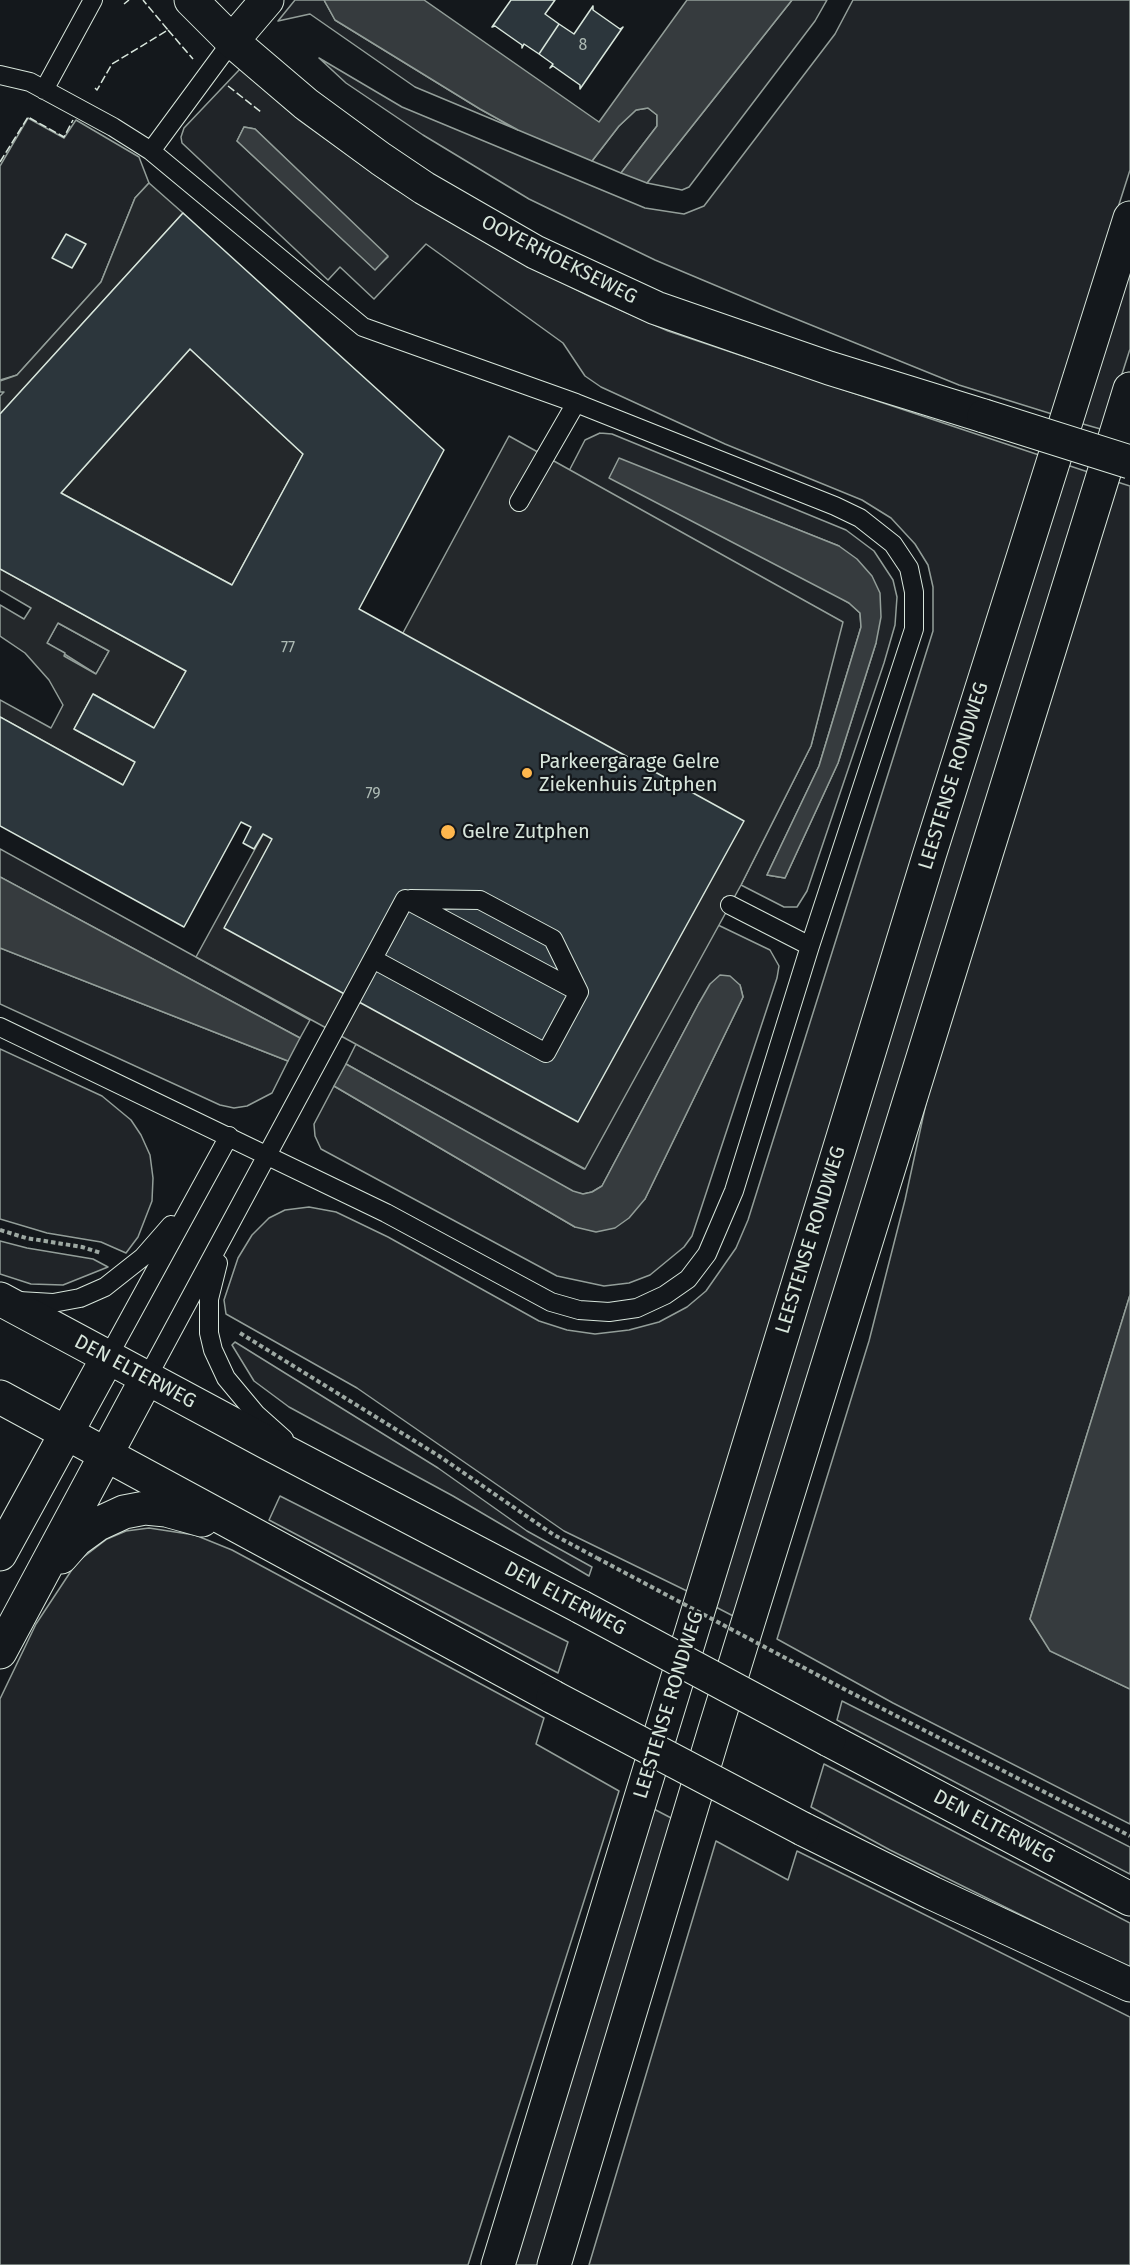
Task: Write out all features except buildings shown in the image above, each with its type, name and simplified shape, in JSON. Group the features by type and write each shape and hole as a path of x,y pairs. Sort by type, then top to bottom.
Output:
{"main road":[{"name":"OOYERHOEKSEWEG","path":"191,0 232,41 306,104 381,159 535,252 665,311 829,368 1130,462"},
{"path":"232,41 267,0"},
{"name":"LEESTENSE RONDWEG","path":"498,2265 926,867 1130,218"},
{"path":"554,2265 713,1736 1130,388"},
{"name":"DEN ELTERWEG","path":"0,1298 320,1471 1130,1899"},
{"path":"0,1554 108,1357"},
{"path":"0,1652 147,1378"},
{"path":"0,1397 276,1548 803,1829 932,1893 1130,1985"},
{"path":"22,1610 76,1540 98,1524 124,1512 145,1508 166,1510 205,1520 276,1548"},
{"path":"1083,1963 1130,1991"}],"lane":[{"path":"44,90 93,0"},
{"path":"151,151 232,41"},
{"path":"0,75 30,82 113,127 151,151 363,327 576,403 860,518 893,544 909,568 914,592 914,629 810,946 734,1191 707,1254 688,1279 665,1295 636,1308 609,1312 579,1311 551,1302 386,1213 0,1027"},
{"path":"519,502 576,403"},
{"path":"147,1378 405,899"},
{"path":"405,899 480,900 553,939 579,992"},
{"path":"405,899 579,992"},
{"path":"730,905 810,946"},
{"path":"373,959 546,1053 579,992"},
{"path":"108,1357 229,1136"},
{"path":"0,1298 53,1303 80,1298 105,1287 130,1269 164,1235 200,1189"},
{"path":"239,1208 213,1278 209,1316 213,1350 226,1378 256,1414 320,1471"}],"path":[{"path":"0,1230 26,1238 82,1247 109,1257 130,1269"},
{"path":"209,1316 440,1456 555,1535 842,1688 1130,1836"}],"shaded area":[{"path":"295,0 324,0 335,20 518,130 415,87 310,14 278,21"},
{"path":"324,0 424,0 599,122 687,0 792,0 647,183 621,173 657,126 657,115 648,108 636,110 619,126 592,161 518,130 480,109 335,20"},
{"path":"792,0 827,0 815,21 689,187 682,190 647,183"},
{"path":"853,0 1130,0 1130,170 1052,414 959,385 774,310 655,260 529,199 423,135 346,83 319,58 402,107 645,208 684,214 704,206 835,34"},
{"path":"240,69 299,120 392,187 513,258 591,297 668,331 1039,455 689,1592 564,1531 357,1388 226,1314 224,1300 238,1258 252,1235 269,1218 285,1210 309,1207 336,1212 388,1237 539,1321 567,1330 595,1334 629,1330 659,1322 687,1307 706,1291 736,1248 748,1220 933,631 933,587 928,565 915,544 891,518 862,500 725,444 601,387 585,376 563,343 426,244 374,299 340,267 328,280 182,143 184,128","holes":["244,127 255,129 388,257 375,269 237,141"]},
{"path":"648,108 657,115 657,126 621,173 592,161 619,126 636,110"},
{"path":"28,118 64,138 76,120 139,157 149,183 135,198 101,282 17,375 0,380 0,166"},
{"path":"244,127 255,129 388,256 375,270 237,141"},
{"path":"149,183 183,213 0,414 0,396 4,392 0,392 0,381 17,375 101,282 135,198"},
{"path":"1130,254 1130,349 1104,430 1076,422"},
{"path":"190,349 303,454 232,585 61,493"},
{"path":"600,433 612,434 846,530 874,551 893,580 897,597 895,625 884,663 807,891 797,907 784,907 741,885 811,746 842,622 569,471 585,440","holes":["619,459 839,546 876,643 838,763 785,878 767,875 819,766 861,627 860,613 849,603"]},
{"path":"509,436 843,622 811,746 741,885 585,1169 196,957 373,633 397,644"},
{"path":"619,458 839,546 857,559 872,576 880,593 881,617 876,643 838,763 785,878 767,875 819,766 861,627 860,613 849,603 609,478"},
{"path":"1064,464 1091,473 737,1618 710,1604"},
{"path":"1114,481 1130,486 1130,1295 1030,1619 1051,1651 1130,1689 1130,1824 893,1703 777,1639 869,1341 905,1200 932,1076"},
{"path":"0,569 186,671 154,728 93,694 74,729 135,762 123,785 0,717 0,700 51,728 63,705 49,680 25,653 0,636 0,605 24,619 31,608 0,590","holes":["58,623 109,651 96,674 64,656 65,653 47,643"]},
{"path":"58,623 109,651 96,674 47,643"},
{"path":"0,849 310,1020 300,1038 0,877"},
{"path":"0,877 300,1038 288,1061 0,948"},
{"path":"718,925 770,950 779,966 777,978 692,1236 684,1247 650,1275 629,1283 604,1286 557,1276 321,1149 315,1136 314,1124 334,1086 575,1227 645,1199 743,997 740,985 699,1003 602,1186 583,1194 573,1192 346,1064 356,1044 584,1169"},
{"path":"0,948 288,1061 272,1093 247,1106 234,1108 220,1105 0,1004"},
{"path":"720,975 730,976 740,985 743,997 645,1199 629,1218 615,1228 596,1232 575,1227 334,1086 346,1064 573,1191 583,1194 592,1192 602,1186 699,1003 710,984"},
{"path":"0,1049 102,1096 131,1120 141,1135 150,1155 153,1178 152,1201 138,1237 126,1253 101,1242 47,1233 0,1219"},
{"path":"0,1241 93,1259 108,1267 63,1285 31,1284 0,1274"},
{"path":"1130,1295 1130,1689 1050,1651 1030,1619"},
{"path":"235,1342 438,1468 527,1531 592,1567 589,1576 453,1496 289,1407 254,1381 232,1345"},
{"path":"280,1496 568,1642 558,1673 269,1520"},
{"path":"149,1528 195,1535 232,1550 544,1718 536,1744 619,1791 468,2265 0,2265 0,1699 36,1624 77,1562 107,1539 126,1531"},
{"path":"842,1701 1130,1847 1130,1874 837,1720"},
{"path":"824,1764 1130,1923 1130,1969 890,1850 811,1807"},
{"path":"650,1807 675,1820 540,2265 512,2265"},
{"path":"716,1841 788,1880 797,1851 1130,2017 1130,2265 589,2265"}],"fence":[{"path":"124,4 129,0"},
{"path":"95,88 97,90 112,64 168,30 143,0"},
{"path":"168,30 193,59"},
{"path":"228,86 261,112"},
{"path":"0,162 28,117 64,137 73,120"}],"place":[{"name":"Parkeergarage Gelre Ziekenhuis Zutphen","path":"527,773"},
{"name":"Gelre Zutphen","path":"448,832"}]}
